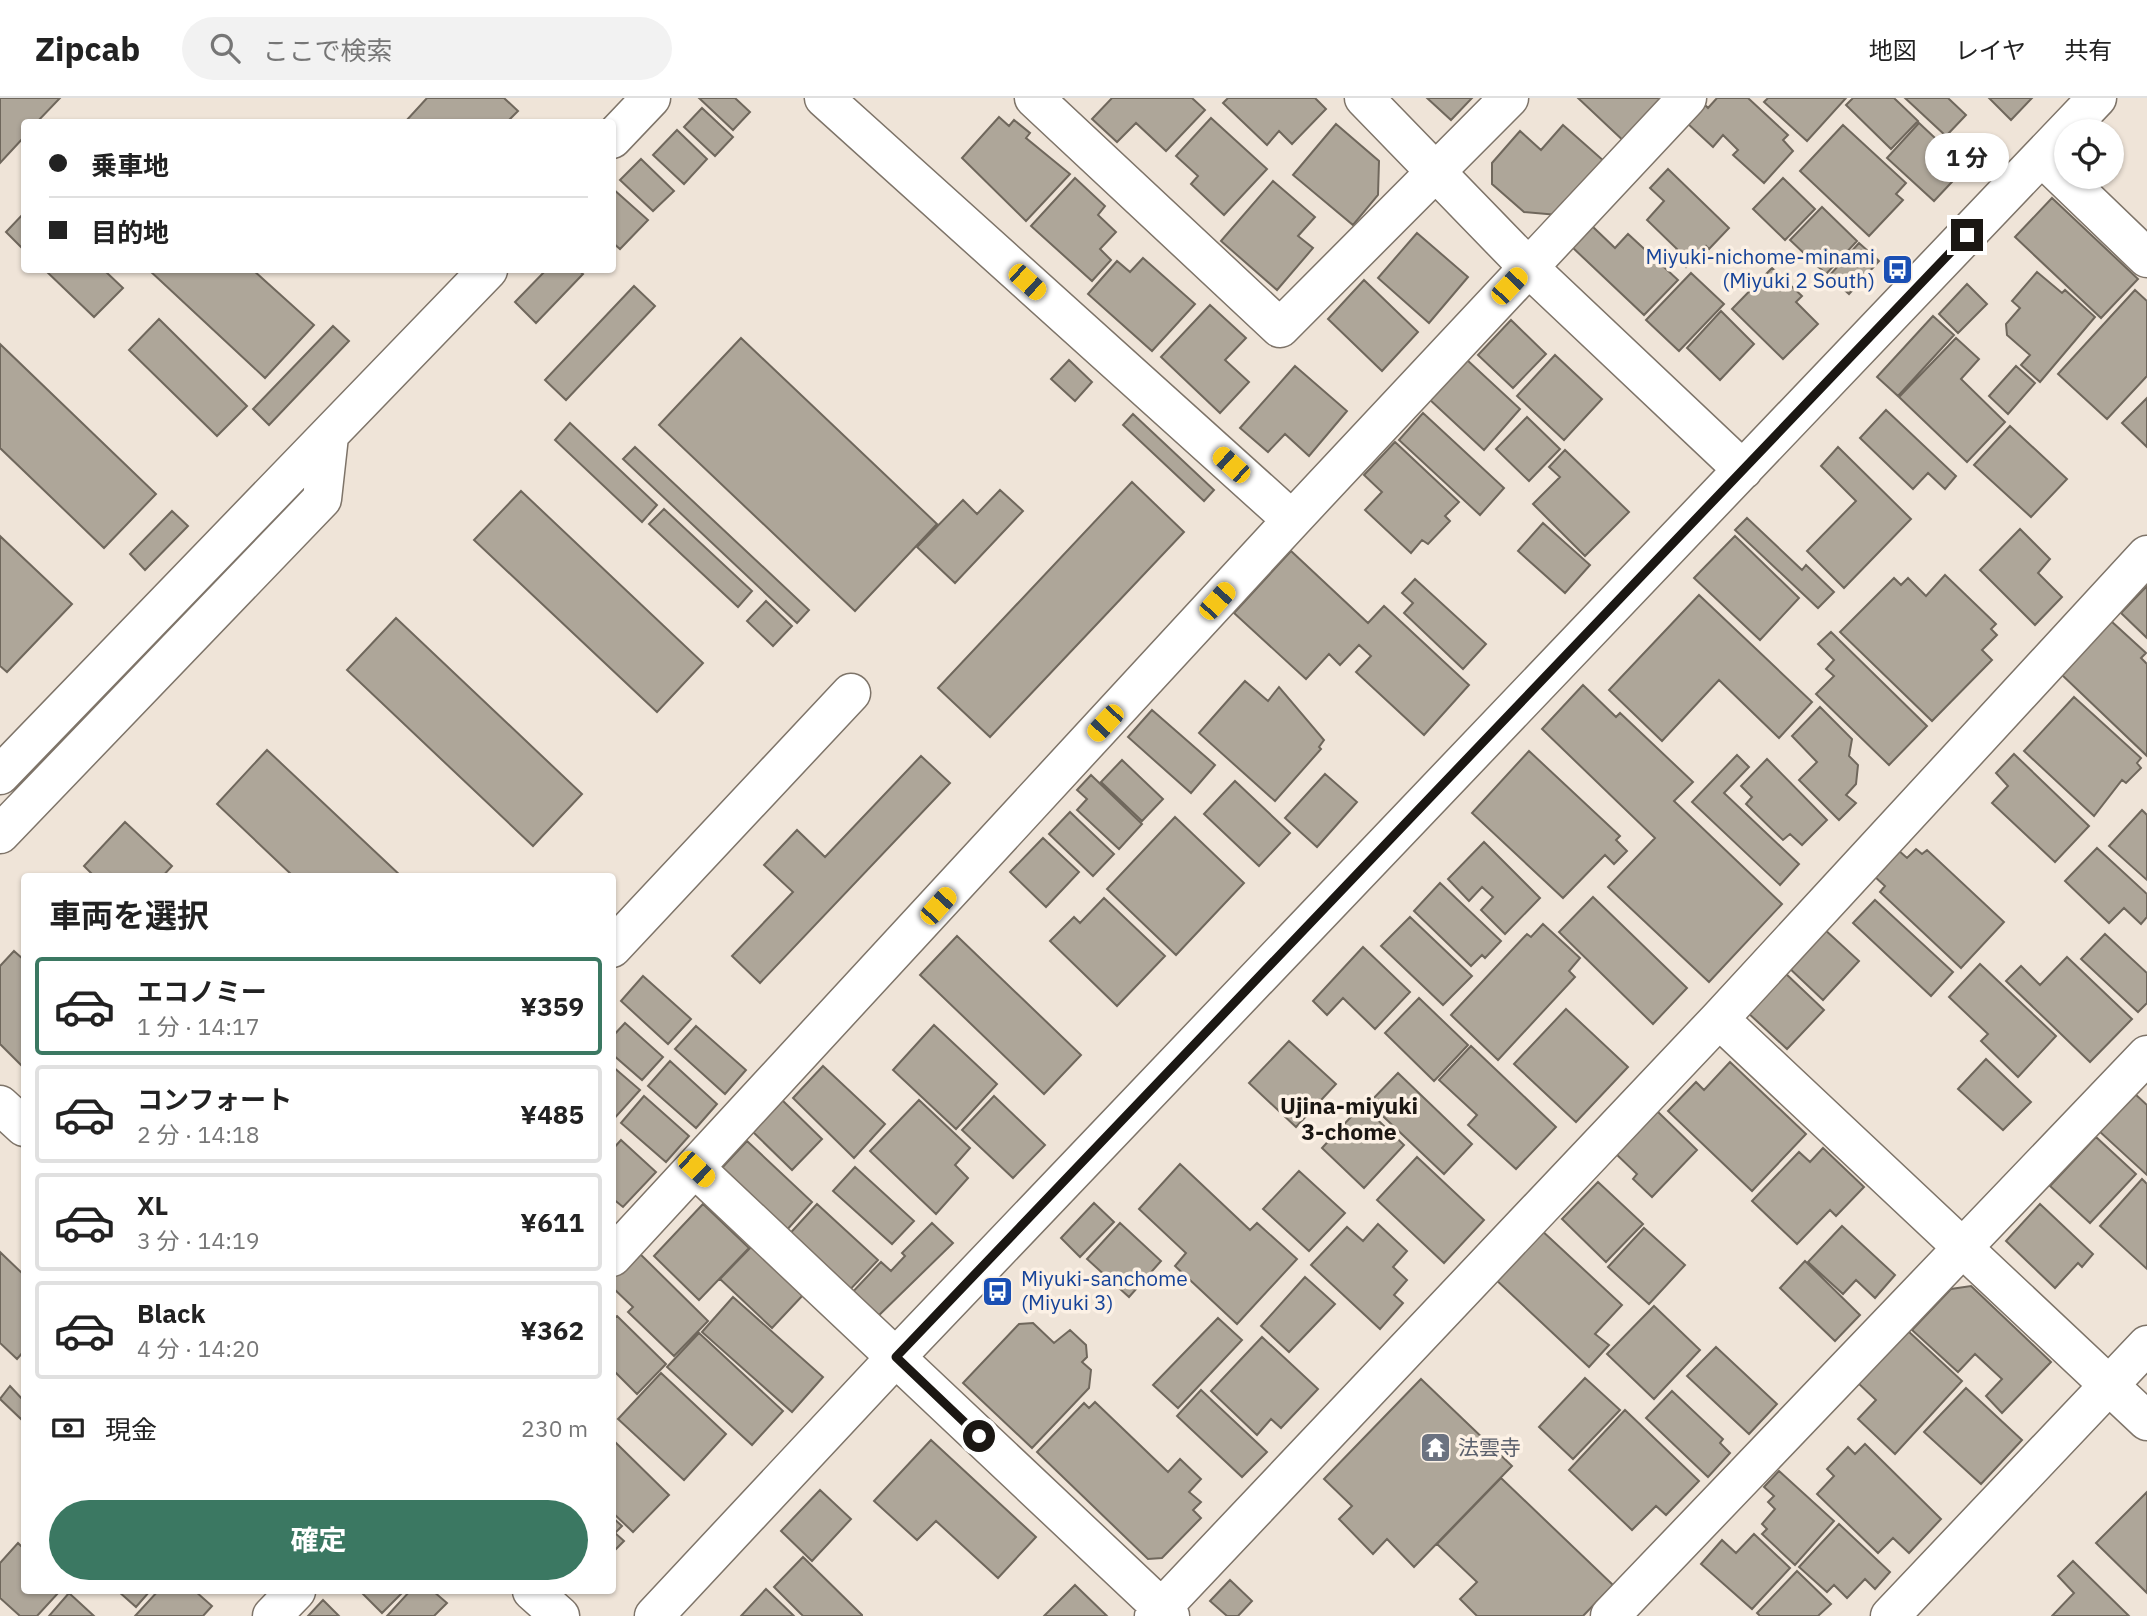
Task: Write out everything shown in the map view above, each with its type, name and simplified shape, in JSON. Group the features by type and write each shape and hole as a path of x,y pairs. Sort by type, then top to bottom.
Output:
{"street":[{"path":"616,135 651,98"},
{"path":"824,98 1292,520"},
{"path":"1034,98 1280,328 1508,98"},
{"path":"1364,98 1527,266 1743,470"},
{"path":"616,1253 1527,266 1687,98"},
{"path":"654,1616 896,1357 2097,98"},
{"path":"2042,157 2147,258"},
{"path":"0,775 485,273"},
{"path":"0,834 322,499 329,436"},
{"path":"696,1169 1162,1613 1719,1019 2147,555"},
{"path":"616,944 851,693"},
{"path":"1719,1019 2147,1421"},
{"path":"1610,1616 2147,1055"},
{"path":"0,1105 21,1124"},
{"path":"1890,1616 2147,1345"},
{"path":"272,1616 293,1594"},
{"path":"535,1594 560,1616"}],"building":[{"path":"0,98 60,98 40,119 21,119 21,140 0,163"},
{"path":"427,98 504,98 518,111 510,119 408,119"},
{"path":"699,98 735,98 750,112 733,130"},
{"path":"1112,98 1192,98 1205,110 1166,151 1136,123 1117,142 1092,119"},
{"path":"1228,98 1315,98 1326,109 1292,144 1279,131 1267,145 1223,103"},
{"path":"1427,98 1472,98 1451,120"},
{"path":"1578,98 1666,98 1629,146"},
{"path":"1717,98 1748,98 1788,135 1783,140 1793,151 1764,183 1733,155 1738,150 1723,135 1713,147 1687,123 1705,105 1708,108"},
{"path":"1768,98 1846,98 1807,141 1764,102"},
{"path":"1853,98 1894,98 1918,121 1891,149 1846,105"},
{"path":"1905,98 1948,98 1966,115 1946,136"},
{"path":"1989,98 2032,98 2011,120"},
{"path":"702,108 733,137 715,156 684,127"},
{"path":"999,117 1009,126 1014,120 1030,133 1026,138 1070,174 1026,221 962,158"},
{"path":"1211,118 1267,169 1224,215 1191,184 1198,176 1176,156"},
{"path":"1919,123 1966,167 1934,201 1887,158"},
{"path":"1336,124 1379,161 1378,195 1353,225 1293,175"},
{"path":"1563,125 1605,162 1558,215 1524,212 1492,184 1492,163 1520,131 1541,150"},
{"path":"1843,125 1906,183 1896,194 1903,200 1869,236 1800,171"},
{"path":"677,130 707,159 684,184 653,155"},
{"path":"641,159 674,191 653,211 620,180"},
{"path":"1668,169 1729,228 1709,249 1706,246 1686,267 1673,254 1677,249 1647,220 1664,201 1650,188"},
{"path":"1075,178 1105,206 1098,215 1116,232 1100,249 1111,260 1092,281 1031,226"},
{"path":"1783,178 1815,209 1785,240 1753,209"},
{"path":"1273,181 1315,217 1298,236 1313,248 1277,290 1221,241"},
{"path":"616,192 648,220 620,249 616,246"},
{"path":"2052,198 2138,279 2101,318 2015,237"},
{"path":"1822,207 1857,241 1826,274 1790,240"},
{"path":"21,216 21,247 6,232"},
{"path":"1592,226 1615,248 1628,234 1678,280 1644,315 1572,247"},
{"path":"1417,233 1468,277 1429,323 1378,278"},
{"path":"1859,243 1879,261 1849,294 1829,276"},
{"path":"1143,258 1195,304 1152,351 1088,294 1117,261 1130,272"},
{"path":"1772,268 1802,296 1796,302 1818,324 1783,359 1732,309"},
{"path":"2037,272 2062,293 2065,290 2095,317 2040,382 2021,365 2030,355 2007,335 2006,324 2020,308 2012,301"},
{"path":"48,273 107,273 123,288 94,317"},
{"path":"152,273 256,273 314,325 265,378"},
{"path":"543,273 583,274 536,323 515,302"},
{"path":"1691,273 1724,304 1679,351 1646,320"},
{"path":"1364,280 1418,332 1382,371 1328,319"},
{"path":"1967,284 1987,304 1958,333 1939,314"},
{"path":"634,286 655,306 566,400 545,380"},
{"path":"2135,290 2147,301 2147,376 2107,419 2058,374"},
{"path":"1210,305 1246,338 1225,360 1249,382 1220,413 1161,357"},
{"path":"1721,311 1754,344 1720,380 1687,348"},
{"path":"1933,316 1954,335 1898,396 1877,377"},
{"path":"159,319 247,406 217,436 129,350"},
{"path":"1511,320 1546,354 1513,388 1478,355"},
{"path":"333,326 349,341 269,425 253,409"},
{"path":"741,338 937,524 855,611 659,425"},
{"path":"1956,338 1979,359 1961,379 2005,422 1967,462 1899,397"},
{"path":"0,344 156,494 104,548 0,448"},
{"path":"1555,355 1602,399 1564,440 1517,396"},
{"path":"1466,359 1520,409 1484,450 1429,399"},
{"path":"1069,360 1092,382 1075,401 1051,379"},
{"path":"1295,366 1347,411 1309,456 1285,434 1268,452 1240,428"},
{"path":"2016,366 2035,383 2008,414 1989,396"},
{"path":"2147,398 2147,447 2122,423"},
{"path":"1886,410 1956,476 1945,489 1928,473 1913,489 1860,438"},
{"path":"1423,413 1504,488 1480,515 1399,440"},
{"path":"1133,414 1214,490 1204,501 1123,425"},
{"path":"1527,417 1560,449 1529,481 1496,449"},
{"path":"570,423 657,505 642,522 555,440"},
{"path":"2010,426 2067,479 2031,517 1974,465"},
{"path":"1395,442 1459,502 1445,516 1450,521 1428,544 1422,540 1411,553 1365,510 1382,492 1364,475"},
{"path":"635,447 809,610 797,623 623,459"},
{"path":"1838,447 1911,519 1844,588 1807,551 1856,501 1821,466"},
{"path":"1565,450 1629,512 1585,556 1533,504 1560,477 1549,467"},
{"path":"1132,482 1184,532 990,737 938,688"},
{"path":"1000,490 1023,511 955,583 917,547 963,500 977,514"},
{"path":"521,491 703,663 657,712 474,540"},
{"path":"664,509 752,591 738,607 649,524"},
{"path":"172,511 188,526 145,570 130,554"},
{"path":"1747,518 1802,570 1806,565 1834,592 1818,608 1735,530"},
{"path":"1543,523 1590,565 1565,593 1518,551"},
{"path":"2020,529 2050,559 2038,573 2062,597 2035,625 1980,570"},
{"path":"0,536 72,604 7,672 0,666"},
{"path":"1735,536 1799,598 1760,640 1694,578"},
{"path":"1291,551 1368,623 1384,606 1469,685 1424,735 1356,672 1371,656 1359,645 1340,665 1329,654 1306,679 1234,613"},
{"path":"1945,575 1996,624 1991,629 1997,635 1982,650 1992,660 1932,721 1840,632 1894,578 1901,585 1908,578 1926,596"},
{"path":"1415,579 1486,644 1463,669 1404,613 1413,603 1402,593"},
{"path":"2147,586 2147,638 2121,613"},
{"path":"1699,595 1812,702 1779,738 1719,680 1662,741 1609,690"},
{"path":"766,601 792,626 773,646 747,621"},
{"path":"396,618 582,794 533,846 347,670"},
{"path":"2111,621 2146,653 2141,658 2147,664 2147,756 2061,674"},
{"path":"1831,632 1927,726 1889,765 1816,694 1834,676 1826,669 1834,660 1818,644"},
{"path":"1245,681 1268,701 1279,687 1324,740 1319,747 1321,749 1275,801 1199,733"},
{"path":"1583,685 1616,717 1620,713 1693,782 1674,801 1782,904 1709,982 1608,887 1655,838 1542,729"},
{"path":"2074,697 2141,758 2137,763 2141,768 2126,783 2122,780 2094,816 2024,751"},
{"path":"1820,707 1852,739 1849,756 1858,765 1856,784 1846,795 1856,803 1839,820 1799,780 1817,762 1792,736"},
{"path":"1152,710 1215,765 1191,793 1128,737"},
{"path":"267,750 398,873 290,873 217,804"},
{"path":"1529,751 1620,836 1616,840 1627,851 1614,864 1605,855 1563,898 1472,813"},
{"path":"2014,754 2089,826 2055,862 1992,803 2008,786 1996,773"},
{"path":"1737,755 1749,767 1724,793 1799,864 1780,885 1692,802"},
{"path":"921,756 950,783 760,983 732,956 793,892 764,865 797,830 825,857"},
{"path":"1767,759 1827,820 1802,845 1790,834 1783,840 1746,804 1752,797 1741,786"},
{"path":"1122,760 1163,799 1142,821 1101,782"},
{"path":"1325,774 1357,802 1317,847 1285,818"},
{"path":"1091,775 1142,824 1119,849 1077,810 1087,799 1077,790"},
{"path":"1235,781 1290,833 1259,866 1204,814"},
{"path":"2142,810 2147,815 2147,880 2109,846"},
{"path":"1070,812 1114,854 1093,876 1049,834"},
{"path":"1175,817 1244,883 1176,955 1107,889"},
{"path":"125,822 172,866 166,873 91,873 84,866"},
{"path":"1043,838 1079,872 1046,907 1010,872"},
{"path":"1484,842 1540,898 1505,934 1481,910 1493,897 1482,887 1469,901 1448,879"},
{"path":"2097,848 2147,894 2147,917 2141,924 2124,908 2109,923 2065,881"},
{"path":"1916,849 1922,854 1927,850 2004,922 1961,968 1880,892 1885,886 1874,876 1898,850 1907,858"},
{"path":"1440,883 1501,941 1485,958 1482,955 1471,966 1414,911"},
{"path":"1593,897 1687,988 1653,1024 1559,932"},
{"path":"1104,898 1165,956 1117,1006 1050,941 1074,917 1080,923"},
{"path":"1875,900 1953,972 1931,996 1853,923"},
{"path":"1410,917 1472,976 1443,1005 1381,946"},
{"path":"1543,924 1580,958 1569,971 1575,977 1498,1060 1451,1015 1527,934 1531,937"},
{"path":"1823,928 1859,961 1823,1000 1787,966"},
{"path":"2105,934 2147,973 2147,1003 2138,1012 2081,959"},
{"path":"957,936 1081,1055 1044,1094 920,975"},
{"path":"1363,947 1410,992 1375,1029 1343,998 1327,1015 1313,1001"},
{"path":"14,951 21,957 21,1065 0,1044 0,966"},
{"path":"2067,957 2132,1019 2090,1062 2006,981 2021,966 2040,985"},
{"path":"1980,964 2056,1036 2018,1077 1981,1041 1988,1034 1949,997"},
{"path":"1783,971 1824,1010 1787,1049 1746,1011"},
{"path":"643,976 691,1019 668,1044 621,1001"},
{"path":"1419,998 1468,1045 1434,1081 1385,1033"},
{"path":"1566,1009 1628,1067 1576,1122 1514,1064"},
{"path":"625,1023 663,1057 642,1080 616,1057 616,1033"},
{"path":"934,1025 997,1084 956,1129 893,1070"},
{"path":"696,1026 746,1070 725,1094 675,1049"},
{"path":"1289,1041 1336,1084 1296,1127 1249,1083"},
{"path":"1471,1046 1556,1127 1516,1169 1468,1125 1477,1115 1439,1080"},
{"path":"1986,1059 2031,1102 2003,1130 1958,1089"},
{"path":"670,1061 717,1104 696,1128 648,1086"},
{"path":"1730,1062 1806,1134 1752,1191 1668,1111 1696,1082 1704,1090"},
{"path":"823,1066 885,1124 854,1158 793,1098"},
{"path":"616,1069 640,1090 616,1117"},
{"path":"1398,1073 1472,1144 1444,1174 1369,1103"},
{"path":"2134,1093 2147,1105 2147,1175 2099,1131"},
{"path":"644,1096 689,1136 666,1162 621,1123"},
{"path":"994,1096 1045,1145 1013,1178 962,1130"},
{"path":"781,1099 822,1139 792,1170 751,1130"},
{"path":"919,1100 970,1148 955,1165 968,1178 936,1214 870,1151"},
{"path":"1362,1105 1404,1145 1364,1188 1322,1148"},
{"path":"1656,1110 1697,1150 1652,1197 1633,1179 1637,1174 1615,1153"},
{"path":"2096,1137 2136,1174 2090,1223 2050,1186"},
{"path":"621,1140 656,1172 623,1207 616,1201 616,1146"},
{"path":"747,1141 812,1202 785,1232 719,1171"},
{"path":"1823,1148 1864,1187 1836,1216 1830,1210 1797,1244 1752,1201 1799,1152 1810,1162"},
{"path":"1417,1157 1484,1220 1444,1263 1377,1200"},
{"path":"1180,1164 1250,1230 1257,1223 1297,1259 1237,1324 1175,1266 1186,1253 1139,1209"},
{"path":"855,1167 914,1221 892,1244 833,1191"},
{"path":"1299,1171 1345,1213 1309,1251 1263,1209"},
{"path":"2142,1179 2147,1184 2147,1269 2100,1226"},
{"path":"1598,1182 1643,1224 1606,1262 1562,1219"},
{"path":"1094,1203 1114,1222 1080,1257 1061,1238"},
{"path":"703,1204 749,1248 699,1300 654,1256"},
{"path":"817,1204 878,1260 844,1296 784,1240"},
{"path":"2040,1204 2093,1254 2082,1267 2078,1263 2055,1288 2006,1241"},
{"path":"932,1223 953,1243 872,1322 847,1298 881,1262 891,1271 905,1256 902,1253"},
{"path":"1120,1223 1161,1261 1129,1297 1087,1259"},
{"path":"1378,1224 1407,1251 1393,1267 1407,1280 1394,1295 1403,1303 1380,1329 1311,1265 1347,1227 1363,1241"},
{"path":"1842,1226 1895,1275 1875,1298 1856,1280 1843,1294 1808,1262"},
{"path":"1539,1228 1622,1305 1595,1334 1609,1345 1589,1367 1493,1277"},
{"path":"1644,1228 1685,1265 1649,1304 1608,1267"},
{"path":"753,1245 804,1294 772,1328 720,1279"},
{"path":"632,1246 708,1321 674,1356 628,1312 633,1307 616,1291 616,1262"},
{"path":"0,1252 21,1272 21,1354 17,1359 0,1343"},
{"path":"1805,1261 1860,1315 1835,1341 1780,1288"},
{"path":"1305,1277 1335,1304 1289,1352 1261,1326"},
{"path":"1971,1286 2051,1362 2002,1413 1986,1396 2002,1379 1975,1354 1958,1372 1912,1330 1951,1289"},
{"path":"733,1297 823,1377 792,1412 702,1332"},
{"path":"1654,1306 1700,1350 1654,1399 1607,1354"},
{"path":"616,1317 666,1364 637,1394 616,1373"},
{"path":"1218,1318 1242,1340 1178,1408 1153,1385"},
{"path":"1033,1323 1054,1343 1070,1330 1086,1345 1087,1357 1082,1362 1091,1370 1089,1388 1032,1448 963,1383 1019,1324"},
{"path":"1907,1330 1962,1381 1895,1454 1858,1419 1876,1400 1858,1383"},
{"path":"699,1333 783,1411 752,1445 667,1367"},
{"path":"1262,1337 1318,1389 1281,1428 1271,1419 1257,1435 1211,1391"},
{"path":"1716,1347 1777,1404 1749,1434 1687,1376"},
{"path":"661,1373 726,1434 684,1480 618,1419"},
{"path":"1585,1378 1620,1410 1573,1459 1539,1427"},
{"path":"1421,1379 1512,1466 1414,1567 1387,1539 1373,1554 1339,1519 1352,1506 1324,1479"},
{"path":"10,1386 21,1398 21,1419 0,1399"},
{"path":"1966,1388 2022,1440 1981,1484 1924,1432"},
{"path":"1201,1390 1267,1452 1242,1477 1177,1416"},
{"path":"1672,1391 1723,1439 1720,1443 1730,1453 1708,1477 1646,1418"},
{"path":"1095,1402 1168,1472 1180,1459 1201,1479 1189,1492 1201,1502 1193,1510 1201,1518 1162,1558 1148,1559 1037,1452 1084,1403 1089,1408"},
{"path":"1625,1410 1699,1481 1666,1515 1656,1506 1632,1530 1569,1470"},
{"path":"931,1440 1036,1537 998,1578 936,1521 917,1540 874,1501"},
{"path":"616,1443 669,1495 633,1532 616,1516"},
{"path":"1865,1444 1941,1519 1909,1553 1893,1538 1878,1553 1817,1494 1834,1476 1827,1469 1848,1447 1855,1454"},
{"path":"1779,1471 1834,1521 1795,1565 1762,1534 1767,1529 1762,1524 1775,1509 1768,1502 1774,1496 1764,1487"},
{"path":"1501,1478 1613,1585 1583,1616 1477,1616 1460,1599 1477,1582 1437,1544"},
{"path":"820,1490 851,1519 812,1561 781,1531"},
{"path":"2147,1492 2147,1593 2096,1543"},
{"path":"616,1521 622,1526 616,1532"},
{"path":"1839,1524 1890,1572 1875,1589 1865,1579 1847,1598 1834,1585 1827,1592 1799,1567"},
{"path":"616,1534 624,1541 616,1549"},
{"path":"1754,1534 1790,1568 1752,1609 1701,1564 1722,1540 1736,1553"},
{"path":"18,1543 21,1546 21,1594 57,1594 37,1616 20,1616 0,1598 0,1563"},
{"path":"803,1557 862,1616 803,1616 774,1587"},
{"path":"2073,1561 2129,1616 2052,1616 2074,1593 2058,1576"},
{"path":"1797,1571 1831,1604 1818,1616 1760,1616 1757,1613"},
{"path":"1230,1580 1252,1601 1238,1616 1227,1616 1210,1601"},
{"path":"1075,1585 1107,1616 1044,1616"},
{"path":"766,1589 794,1616 741,1616"},
{"path":"70,1594 94,1616 49,1616"},
{"path":"121,1594 147,1594 136,1607"},
{"path":"155,1594 198,1594 212,1606 203,1616 135,1616"},
{"path":"363,1594 401,1594 382,1613"},
{"path":"407,1594 436,1594 447,1603 434,1616 387,1616"},
{"path":"323,1600 339,1616 308,1616"}],"place":[{"name":"Miyuki-nichome-minami (Miyuki 2 South)","path":"1898,269"},
{"name":"Miyuki-sanchome (Miyuki 3)","path":"998,1291"},
{"name":"法雲寺","path":"1435,1448"}],"district":[{"name":"Ujina-miyuki 3-chome","path":"1349,1119"}],"route":[{"path":"979,1436 896,1357 1967,235"}]}
